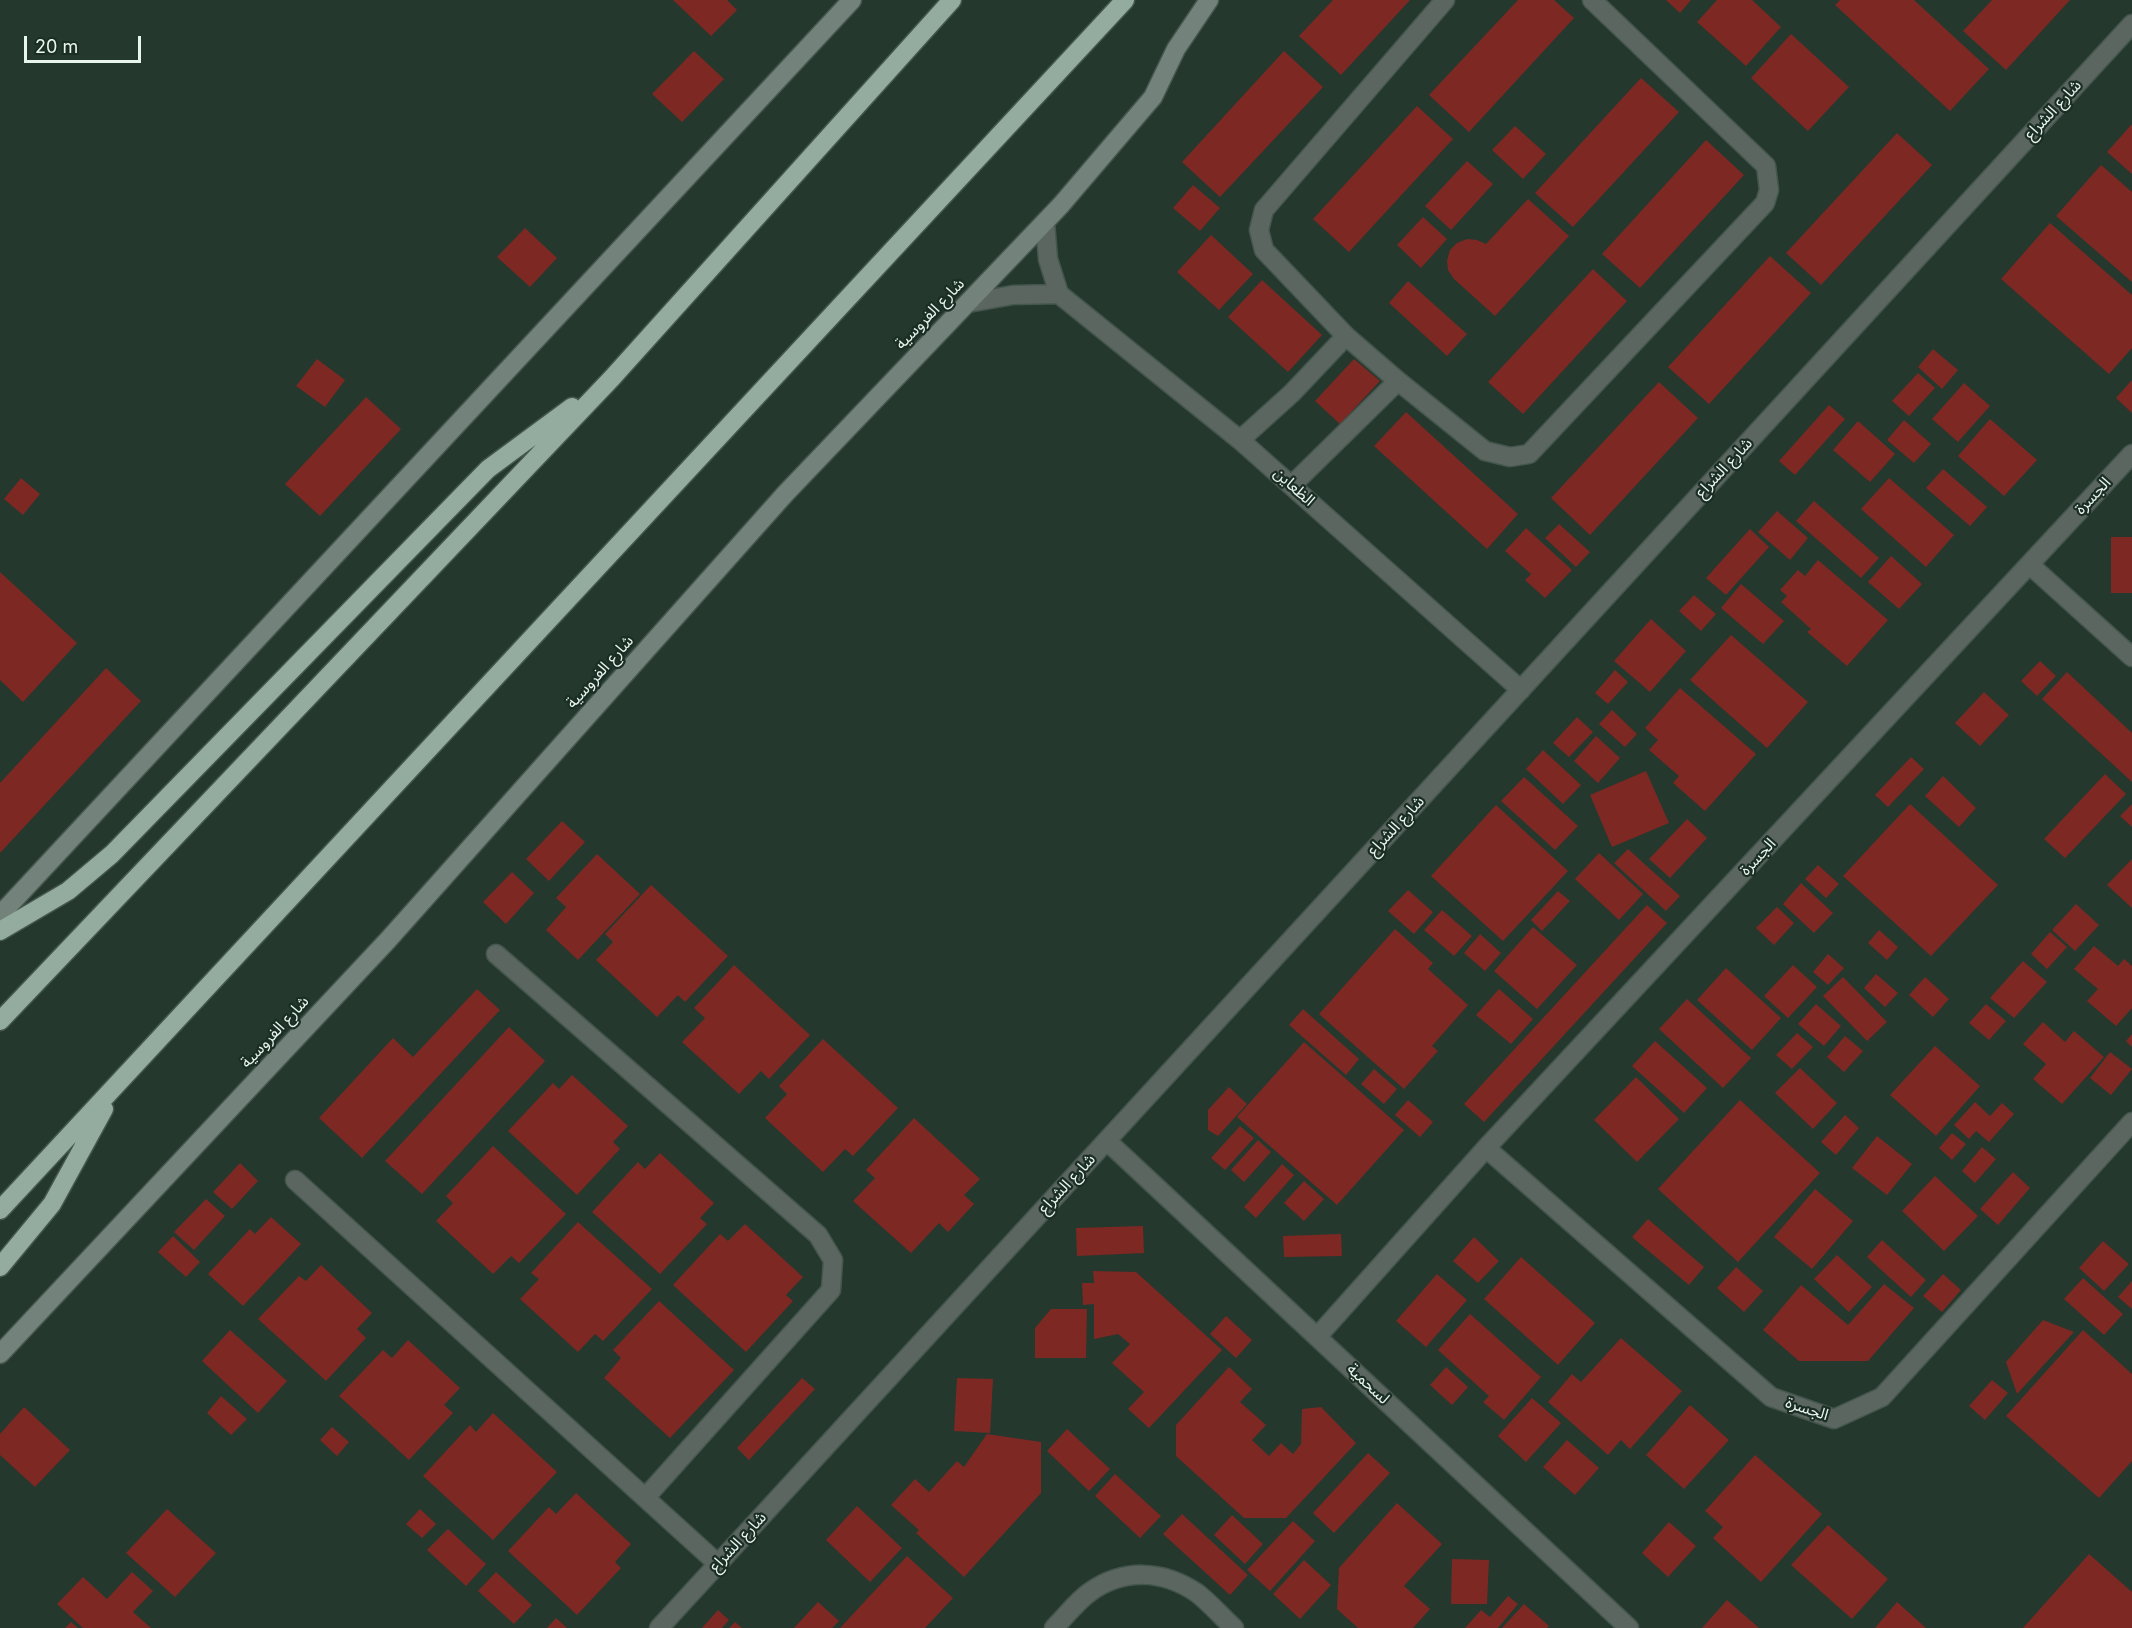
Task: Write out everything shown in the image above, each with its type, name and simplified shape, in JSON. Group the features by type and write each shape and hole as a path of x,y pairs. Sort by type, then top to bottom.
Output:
{"highway":[{"path":"0,1021 612,378 952,0"},
{"path":"0,1210 1125,0"},
{"path":"0,931 68,891 112,854 488,469 612,378"},
{"path":"0,1267 52,1204 117,1085"}],"main road":[{"path":"0,915 852,0"},
{"name":"شارع الفروسية","path":"0,1354 388,940 785,494 1046,222 1154,97 1176,49 1209,0"}],"street":[{"path":"1445,0 1264,210 1259,230 1264,250 1346,336 1485,451 1510,457 1529,454 1765,203 1769,190 1766,166 1592,0"},
{"name":"شارع الشراع","path":"659,1628 2132,24"},
{"path":"968,303 1013,295 1059,294 1048,259 1046,222"},
{"name":"الظعاين","path":"1059,294 1240,440 1521,690"},
{"path":"1240,440 1292,393 1346,336"},
{"path":"1292,485 1398,381"},
{"name":"الجسرة","path":"1317,1337 1486,1148 2132,454"},
{"path":"2030,565 2132,657"},
{"path":"496,954 818,1236 833,1260 831,1290 645,1498"},
{"name":"الجسرة","path":"1486,1148 1771,1397 1834,1419 1882,1397 2132,1122"},
{"name":"لسحمية","path":"1107,1140 1629,1628"},
{"path":"295,1180 718,1564"},
{"path":"1054,1628 1089,1593 1114,1579 1143,1573 1172,1579 1198,1594 1234,1628"}],"building":[{"path":"673,0 727,0 737,10 711,36"},
{"path":"1333,0 1410,0 1341,75 1299,36"},
{"path":"1518,0 1554,0 1574,18 1469,132 1429,95"},
{"path":"1666,0 1691,0 1680,13"},
{"path":"1717,0 1752,0 1781,27 1746,66 1697,22"},
{"path":"1840,0 1914,0 1989,69 1950,111 1835,5"},
{"path":"1992,0 2070,0 2006,70 1963,31"},
{"path":"1791,34 1849,87 1808,131 1751,78"},
{"path":"694,51 724,79 682,122 652,94"},
{"path":"1284,51 1323,87 1220,197 1182,162"},
{"path":"1641,78 1679,112 1573,227 1535,193"},
{"path":"1417,106 1453,139 1349,252 1313,219"},
{"path":"2132,124 2132,174 2107,152"},
{"path":"1515,126 1546,154 1523,179 1492,150"},
{"path":"1897,133 1932,165 1821,285 1786,253"},
{"path":"1706,140 1744,175 1640,288 1602,254"},
{"path":"1467,161 1493,184 1451,230 1425,206"},
{"path":"2101,165 2132,192 2132,282 2056,216"},
{"path":"1193,185 1220,208 1200,231 1173,208"},
{"path":"1528,199 1569,236 1495,316 1454,279 1448,270 1447,261 1450,250 1457,243 1467,239 1486,244"},
{"path":"1423,217 1447,239 1421,268 1397,245"},
{"path":"2050,223 2132,295 2132,348 2109,374 2001,279"},
{"path":"525,228 557,258 530,287 497,257"},
{"path":"1211,235 1253,274 1219,310 1177,272"},
{"path":"1770,256 1811,293 1709,404 1668,367"},
{"path":"1593,269 1627,301 1523,414 1488,382"},
{"path":"1262,280 1322,335 1288,372 1228,317"},
{"path":"1408,281 1467,334 1447,356 1389,303"},
{"path":"1933,349 1958,370 1942,389 1918,367"},
{"path":"317,359 345,380 325,407 296,386"},
{"path":"1354,359 1380,381 1340,424 1315,401"},
{"path":"1918,373 1935,388 1909,416 1892,401"},
{"path":"2132,380 2132,413 2116,398"},
{"path":"1659,382 1698,418 1590,535 1551,498"},
{"path":"1964,383 1990,406 1958,442 1932,419"},
{"path":"366,397 401,429 320,516 285,484"},
{"path":"1829,405 1845,419 1795,475 1779,461"},
{"path":"1406,412 1518,514 1487,549 1374,446"},
{"path":"1990,419 2037,460 2004,496 1958,456"},
{"path":"1904,420 1931,444 1914,463 1887,440"},
{"path":"1858,421 1895,454 1870,482 1833,450"},
{"path":"1943,469 1987,507 1970,526 1926,488"},
{"path":"21,478 40,494 23,515 4,499"},
{"path":"1889,478 1954,535 1926,567 1861,509"},
{"path":"1814,501 1879,558 1861,578 1796,521"},
{"path":"1777,511 1808,538 1790,560 1758,532"},
{"path":"1559,524 1590,552 1576,567 1545,538"},
{"path":"1526,528 1572,570 1545,598 1525,580 1531,574 1505,551"},
{"path":"1750,529 1769,547 1726,595 1706,578"},
{"path":"2111,537 2132,537 2132,593 2111,593"},
{"path":"1891,556 1922,584 1899,609 1868,582"},
{"path":"1818,560 1888,620 1847,666 1807,632 1811,629 1781,602 1787,596 1780,590 1798,570 1805,576"},
{"path":"0,572 77,643 23,702 0,680"},
{"path":"1741,584 1784,621 1763,644 1721,608"},
{"path":"1694,595 1716,614 1701,631 1679,611"},
{"path":"1651,619 1686,651 1650,692 1614,661"},
{"path":"1731,635 1808,702 1767,748 1690,680"},
{"path":"2040,661 2056,676 2037,696 2021,681"},
{"path":"106,668 141,701 0,853 0,783"},
{"path":"1615,670 1628,682 1608,704 1595,693"},
{"path":"2067,672 2132,733 2132,782 2042,699"},
{"path":"1680,688 1756,754 1705,811 1673,783 1679,776 1649,750 1658,740 1645,728"},
{"path":"1984,692 2009,715 1980,746 1955,723"},
{"path":"1612,710 1637,734 1625,747 1599,724"},
{"path":"1577,717 1593,732 1569,757 1553,743"},
{"path":"1596,736 1620,758 1598,783 1574,761"},
{"path":"1543,750 1581,785 1563,804 1526,769"},
{"path":"1911,757 1924,769 1888,807 1875,795"},
{"path":"1646,771 1669,823 1612,847 1590,795"},
{"path":"2105,774 2126,794 2065,858 2044,839"},
{"path":"1943,776 1976,808 1959,827 1925,796"},
{"path":"1524,777 1578,826 1555,850 1501,801"},
{"path":"1910,804 1998,885 1931,956 1843,876"},
{"path":"2132,804 2132,827 2120,816"},
{"path":"1496,805 1568,871 1503,941 1431,876"},
{"path":"1687,819 1707,838 1670,878 1649,859"},
{"path":"562,821 585,842 549,881 526,859"},
{"path":"1628,849 1680,896 1666,911 1614,863"},
{"path":"1599,853 1643,894 1619,920 1575,879"},
{"path":"597,854 640,894 578,960 546,930 566,907 556,898"},
{"path":"2132,859 2132,908 2107,885"},
{"path":"1818,865 1839,884 1826,898 1805,879"},
{"path":"512,872 534,893 506,924 483,902"},
{"path":"1801,883 1833,913 1814,933 1783,904"},
{"path":"651,885 728,956 685,1002 678,995 657,1017 596,960 613,942 605,934"},
{"path":"1408,890 1433,912 1414,934 1388,911"},
{"path":"1558,891 1570,901 1542,931 1531,920"},
{"path":"2076,904 2099,925 2075,951 2052,930"},
{"path":"1647,905 1667,923 1484,1122 1464,1104"},
{"path":"1777,907 1794,923 1774,945 1756,928"},
{"path":"1442,910 1472,936 1454,956 1424,930"},
{"path":"1533,927 1577,965 1537,1009 1494,971"},
{"path":"1395,929 1433,963 1428,969 1468,1005 1432,1046 1438,1051 1404,1089 1319,1014"},
{"path":"1879,930 1898,947 1887,960 1868,943"},
{"path":"2050,932 2067,947 2047,969 2031,954"},
{"path":"1480,934 1501,953 1485,971 1464,953"},
{"path":"2094,946 2118,966 2124,959 2132,966 2132,1008 2116,1026 2087,1001 2098,989 2074,969"},
{"path":"1828,954 1844,968 1828,985 1813,972"},
{"path":"2023,961 2047,982 2014,1018 1990,998"},
{"path":"734,965 810,1035 769,1079 761,1071 739,1094 682,1042 705,1018 694,1008"},
{"path":"1793,965 1817,987 1788,1018 1764,996"},
{"path":"1726,968 1781,1018 1752,1050 1697,1000"},
{"path":"1876,974 1898,993 1885,1007 1864,988"},
{"path":"1843,977 1887,1022 1867,1041 1823,996"},
{"path":"1925,977 1949,999 1933,1017 1909,995"},
{"path":"477,989 500,1010 362,1158 319,1118 393,1038 413,1057"},
{"path":"1499,989 1533,1019 1511,1044 1476,1015"},
{"path":"1687,999 1751,1058 1723,1088 1659,1029"},
{"path":"1816,1004 1841,1026 1824,1046 1798,1024"},
{"path":"1986,1004 2006,1021 1989,1040 1969,1023"},
{"path":"1303,1009 1359,1059 1346,1075 1289,1025"},
{"path":"2043,1022 2065,1042 2074,1031 2104,1057 2062,1104 2033,1079 2046,1064 2023,1044"},
{"path":"509,1027 545,1061 422,1194 385,1161"},
{"path":"1797,1033 1813,1047 1792,1069 1776,1055"},
{"path":"2132,1034 2132,1047 2126,1041"},
{"path":"1845,1036 1863,1051 1844,1072 1827,1057"},
{"path":"823,1039 898,1108 853,1156 845,1149 823,1172 765,1118 787,1094 779,1086"},
{"path":"1655,1041 1707,1088 1684,1113 1632,1066"},
{"path":"1304,1042 1404,1130 1337,1205 1237,1117"},
{"path":"1935,1046 1980,1086 1936,1136 1890,1095"},
{"path":"2110,1052 2132,1069 2111,1095 2090,1078"},
{"path":"1800,1068 1837,1103 1813,1129 1775,1093"},
{"path":"1374,1069 1397,1089 1384,1104 1361,1084"},
{"path":"572,1075 628,1126 613,1142 620,1149 577,1195 508,1131 553,1083 559,1089"},
{"path":"1636,1077 1679,1119 1637,1162 1594,1120"},
{"path":"1229,1087 1247,1104 1218,1136 1208,1130 1208,1110"},
{"path":"1408,1100 1433,1122 1420,1137 1395,1115"},
{"path":"1740,1100 1820,1173 1738,1262 1658,1189"},
{"path":"1975,1102 1990,1116 2002,1103 2014,1114 1989,1142 1976,1131 1969,1139 1954,1125"},
{"path":"1845,1115 1859,1128 1836,1155 1821,1142"},
{"path":"914,1118 980,1179 964,1195 974,1204 948,1232 939,1223 911,1253 853,1201 875,1178 866,1170"},
{"path":"1240,1126 1254,1138 1225,1170 1211,1158"},
{"path":"1952,1133 1966,1144 1952,1160 1939,1148"},
{"path":"1877,1136 1912,1164 1887,1195 1852,1168"},
{"path":"1258,1140 1271,1152 1244,1182 1231,1170"},
{"path":"493,1146 566,1214 519,1263 511,1256 493,1274 436,1221 453,1203 446,1196"},
{"path":"1982,1147 1996,1159 1975,1183 1962,1171"},
{"path":"660,1153 714,1203 700,1218 707,1224 660,1274 592,1212 638,1162 645,1169"},
{"path":"240,1163 258,1181 232,1209 213,1192"},
{"path":"1282,1164 1294,1175 1256,1218 1244,1207"},
{"path":"2013,1172 2030,1188 1998,1225 1980,1209"},
{"path":"1935,1176 1978,1216 1944,1251 1902,1211"},
{"path":"1304,1181 1324,1199 1304,1221 1284,1203"},
{"path":"1815,1189 1853,1221 1812,1269 1774,1237"},
{"path":"206,1199 225,1216 194,1250 174,1232"},
{"path":"271,1217 301,1244 243,1306 208,1274 250,1229 255,1234"},
{"path":"1648,1219 1704,1267 1689,1285 1632,1237"},
{"path":"578,1222 652,1289 603,1341 595,1334 578,1352 520,1299 539,1279 531,1273"},
{"path":"745,1224 803,1277 786,1295 793,1301 746,1352 673,1285 720,1234 728,1241"},
{"path":"1143,1226 1144,1253 1077,1256 1076,1228"},
{"path":"1341,1234 1342,1256 1284,1257 1283,1236"},
{"path":"173,1236 200,1262 186,1277 158,1252"},
{"path":"1474,1237 1499,1261 1478,1283 1453,1261"},
{"path":"1882,1240 1926,1280 1911,1297 1867,1257"},
{"path":"2103,1241 2129,1264 2104,1291 2079,1268"},
{"path":"1837,1255 1872,1287 1849,1312 1814,1279"},
{"path":"1521,1257 1595,1323 1558,1365 1484,1299"},
{"path":"321,1265 372,1313 357,1329 366,1338 326,1381 258,1319 299,1276 306,1281"},
{"path":"1736,1267 1763,1291 1744,1312 1717,1288"},
{"path":"1093,1271 1136,1272 1222,1350 1149,1428 1128,1409 1144,1392 1112,1363 1130,1344 1118,1334 1094,1339 1094,1304 1083,1305 1082,1283 1094,1283"},
{"path":"1437,1274 1467,1300 1426,1347 1396,1321"},
{"path":"1943,1274 1961,1290 1942,1312 1923,1296"},
{"path":"2083,1278 2123,1314 2104,1335 2064,1299"},
{"path":"2132,1281 2132,1309 2118,1297"},
{"path":"1884,1284 1914,1308 1868,1361 1799,1361 1763,1330 1801,1285 1848,1325"},
{"path":"659,1301 734,1370 670,1438 604,1378 621,1358 613,1350"},
{"path":"1051,1309 1087,1309 1086,1358 1035,1358 1035,1328"},
{"path":"1470,1314 1541,1377 1504,1420 1483,1402 1489,1396 1438,1350"},
{"path":"1226,1316 1252,1340 1236,1358 1210,1334"},
{"path":"2043,1320 2074,1332 2017,1394 2006,1362"},
{"path":"230,1330 287,1381 258,1413 202,1361"},
{"path":"2083,1330 2132,1374 2132,1461 2099,1498 2006,1416"},
{"path":"1621,1338 1682,1391 1630,1449 1621,1440 1608,1455 1548,1402 1572,1374 1581,1382"},
{"path":"408,1340 460,1388 444,1405 453,1413 409,1460 339,1396 383,1350 392,1358"},
{"path":"1229,1367 1252,1389 1240,1402 1266,1425 1252,1440 1269,1456 1281,1443 1293,1454 1301,1444 1302,1409 1321,1407 1356,1443 1286,1518 1244,1518 1176,1456 1176,1425"},
{"path":"1446,1367 1468,1387 1452,1405 1430,1385"},
{"path":"802,1378 815,1389 749,1460 737,1448"},
{"path":"957,1378 993,1379 990,1433 954,1431"},
{"path":"1992,1380 2008,1393 1985,1420 1969,1406"},
{"path":"221,1396 247,1419 231,1435 207,1413"},
{"path":"1532,1398 1561,1423 1526,1462 1498,1436"},
{"path":"1690,1405 1729,1440 1684,1489 1646,1455"},
{"path":"24,1407 70,1450 35,1487 0,1455 0,1434"},
{"path":"493,1413 557,1472 493,1540 423,1476 470,1425 476,1432"},
{"path":"332,1427 349,1442 337,1456 320,1440"},
{"path":"1067,1429 1110,1469 1089,1491 1047,1451"},
{"path":"987,1434 1041,1442 1041,1493 964,1577 916,1533 919,1530 891,1505 915,1479 929,1492 957,1461 964,1467"},
{"path":"1567,1440 1599,1468 1575,1495 1543,1467"},
{"path":"1368,1453 1390,1473 1334,1533 1313,1513"},
{"path":"1755,1455 1822,1514 1761,1582 1713,1538 1723,1527 1705,1511"},
{"path":"1115,1474 1161,1516 1140,1538 1095,1496"},
{"path":"576,1493 631,1544 615,1562 621,1568 577,1615 508,1551 549,1507 556,1514"},
{"path":"1397,1503 1442,1544 1404,1586 1430,1609 1413,1628 1358,1628 1337,1609 1339,1568"},
{"path":"857,1506 902,1548 870,1582 826,1540"},
{"path":"167,1509 216,1553 175,1597 126,1553"},
{"path":"420,1509 436,1524 422,1538 406,1524"},
{"path":"1182,1514 1248,1575 1230,1595 1163,1534"},
{"path":"1232,1515 1263,1544 1245,1564 1214,1535"},
{"path":"1293,1521 1315,1541 1270,1591 1247,1570"},
{"path":"1669,1522 1696,1546 1668,1577 1642,1553"},
{"path":"1828,1525 1888,1579 1852,1619 1791,1565"},
{"path":"448,1529 486,1564 466,1586 427,1550"},
{"path":"2089,1554 2132,1592 2132,1628 2023,1628"},
{"path":"907,1556 953,1598 925,1628 840,1628"},
{"path":"1452,1559 1489,1560 1487,1604 1451,1604"},
{"path":"1304,1560 1331,1585 1300,1619 1273,1594"},
{"path":"132,1572 153,1591 133,1612 151,1628 83,1628 57,1604 83,1577 107,1599"},
{"path":"496,1572 532,1605 514,1624 478,1591"},
{"path":"1508,1596 1518,1604 1498,1628 1465,1628 1481,1610 1490,1617"},
{"path":"1727,1600 1759,1628 1702,1628"},
{"path":"818,1602 839,1621 832,1628 794,1628"},
{"path":"1897,1602 1926,1628 1875,1628"},
{"path":"1524,1604 1549,1626 1547,1628 1502,1628"},
{"path":"718,1610 729,1620 722,1628 702,1628"},
{"path":"556,1618 567,1628 547,1628"},
{"path":"71,1622 78,1628 65,1628"},
{"path":"735,1622 742,1628 729,1628"}]}
